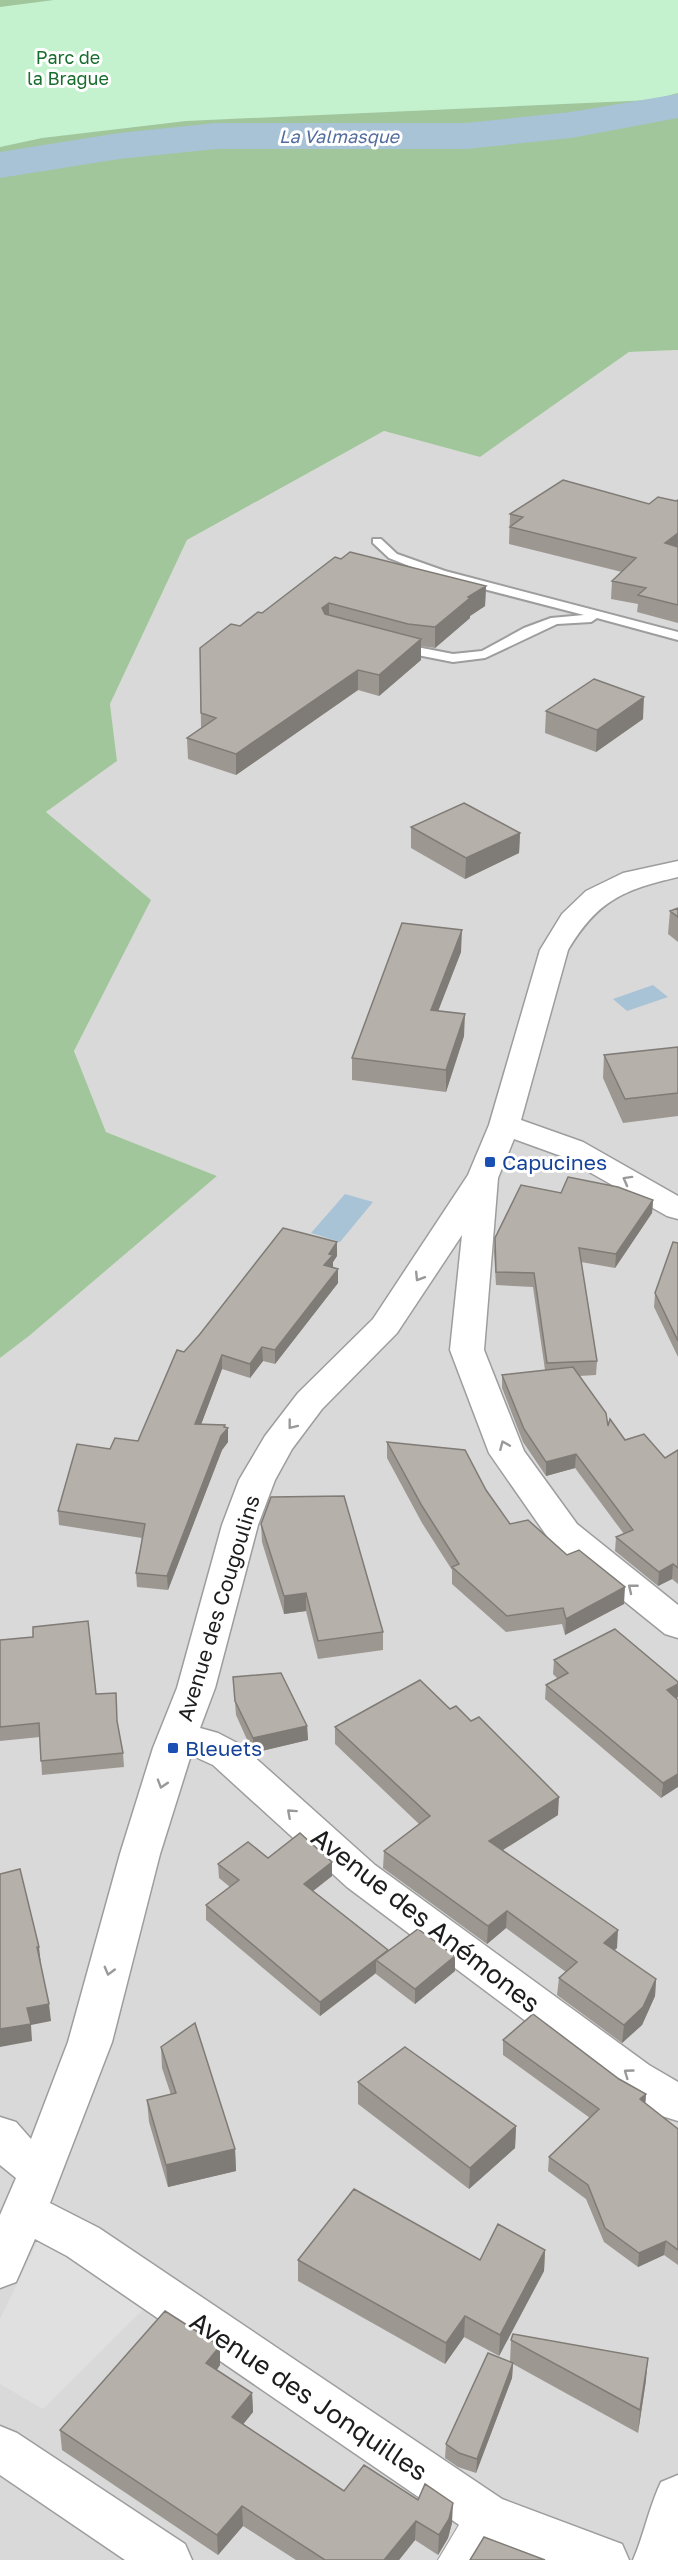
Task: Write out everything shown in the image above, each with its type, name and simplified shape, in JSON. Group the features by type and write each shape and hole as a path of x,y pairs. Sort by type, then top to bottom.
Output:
{"street":[{"name":"Avenue des Cougoulins","path":"0,2268 43,2167 90,2042 140,1854 177,1738 196,1688 240,1525 257,1480 277,1444 310,1401 385,1326 460,1242 504,1125 554,950 572,920 596,897 633,879 678,869"},
{"path":"504,1125 572,1149 678,1209"},
{"path":"460,1242 467,1350 507,1453 564,1533 678,1625"},
{"name":"Avenue des Anémones","path":"177,1738 204,1743 227,1755 361,1876 634,2078 678,2103"},
{"path":"0,2135 26,2163 43,2167"},
{"name":"Avenue des Jonquilles","path":"24,2214 38,2218 83,2242 485,2514 604,2560"},
{"path":"0,2448 167,2560"},
{"path":"658,2560 665,2551 678,2498"},
{"path":"457,2560 485,2514"}],"lane":[{"path":"377,541 393,556 441,574 558,603 601,618 678,636"},
{"path":"393,646 453,658 485,654 528,631 555,621 601,618"}],"shaded area":[{"path":"678,350 678,2560 0,2560 0,1358 217,1176 106,1132 74,1051 150,900 46,812 117,761 110,704 187,540 384,431 480,457 629,352"},
{"path":"40,2236 148,2305 43,2409 0,2384 0,2319"}],"green space":[{"path":"0,0 678,0 678,350 629,352 480,457 384,431 187,540 110,704 117,761 46,812 151,900 74,1051 106,1132 217,1176 0,1358"},
{"name":"Parc de la Brague","path":"54,0 678,0 678,93 652,100 186,121 42,138 0,147 0,7"}],"water":[{"path":"653,985 668,997 627,1011 613,999"},
{"path":"345,1194 373,1202 340,1242 311,1233"}],"building":[{"path":"563,480 649,504 658,497 678,500 678,533 665,543 678,547 678,605 638,595 646,588 612,581 636,558 510,527 523,517 510,514"},
{"path":"350,552 486,586 468,597 470,598 435,627 408,624 329,603 322,608 325,614 421,639 379,675 358,670 236,754 187,738 216,718 201,713 200,648 231,624 240,626 258,612 262,613 335,557 341,559"},
{"path":"594,679 644,697 597,730 546,711"},
{"path":"464,803 520,833 466,858 411,827"},
{"path":"678,908 678,917 670,911"},
{"path":"402,923 462,930 431,1010 465,1014 446,1070 352,1058"},
{"path":"678,1047 678,1093 625,1099 604,1055"},
{"path":"568,1177 618,1187 653,1200 616,1254 579,1248 597,1361 547,1363 534,1273 496,1272 495,1238 521,1185 561,1193"},
{"path":"283,1228 337,1242 329,1254 333,1255 324,1265 338,1269 275,1350 262,1347 250,1364 222,1355 195,1424 225,1425 224,1427 228,1428 221,1436 167,1576 136,1573 145,1524 58,1511 77,1444 110,1449 115,1438 138,1441 177,1350 184,1352 200,1334"},
{"path":"673,1242 678,1243 678,1341 655,1293"},
{"path":"573,1367 606,1413 608,1426 610,1419 625,1440 644,1434 665,1458 678,1450 678,1568 673,1564 659,1572 616,1537 633,1530 576,1454 546,1462 524,1429 502,1375"},
{"path":"387,1442 465,1450 486,1490 510,1524 528,1520 567,1555 579,1550 625,1587 566,1619 563,1608 507,1616 452,1567 459,1564 422,1506"},
{"path":"344,1496 383,1632 318,1641 306,1593 284,1596 261,1524 271,1497"},
{"path":"88,1621 96,1694 116,1693 117,1721 123,1753 41,1761 39,1723 0,1727 0,1640 33,1637 33,1627"},
{"path":"615,1629 678,1682 667,1690 678,1700 678,1774 663,1783 546,1685 568,1673 554,1660"},
{"path":"281,1673 307,1726 253,1738 235,1701 233,1677"},
{"path":"420,1680 450,1709 456,1706 471,1721 479,1717 559,1797 489,1841 618,1930 604,1943 656,1979 643,2007 624,2025 559,1978 577,1962 507,1911 488,1926 384,1851 430,1816 335,1727"},
{"path":"300,1833 332,1862 304,1884 388,1950 320,2002 206,1905 239,1880 218,1864 248,1842 268,1858"},
{"path":"20,1869 39,1947 37,1947 49,2004 27,2008 31,2024 0,2029 0,1874"},
{"path":"418,1929 455,1956 415,1989 376,1960"},
{"path":"533,2014 619,2079 646,2094 640,2099 678,2129 678,2250 666,2241 639,2253 605,2228 588,2185 549,2157 599,2109 503,2040"},
{"path":"195,2023 235,2149 166,2165 147,2100 176,2093 161,2047"},
{"path":"405,2047 516,2126 470,2168 358,2082"},
{"path":"354,2189 480,2260 498,2224 545,2250 500,2335 465,2316 446,2343 298,2260"},
{"path":"165,2311 220,2346 206,2363 252,2393 232,2417 344,2491 364,2465 418,2500 425,2484 453,2503 449,2519 439,2535 416,2521 384,2560 325,2560 242,2506 217,2535 60,2430"},
{"path":"513,2334 648,2358 640,2410 511,2340"},
{"path":"488,2353 513,2363 477,2459 459,2453 446,2444"},
{"path":"484,2537 545,2560 470,2560"}],"waterway":[{"name":"La Valmasque","path":"0,165 119,146 216,136 466,136 571,125 678,106"}],"place":[{"name":"Capucines","path":"490,1162"},
{"name":"Bleuets","path":"173,1748"}]}
